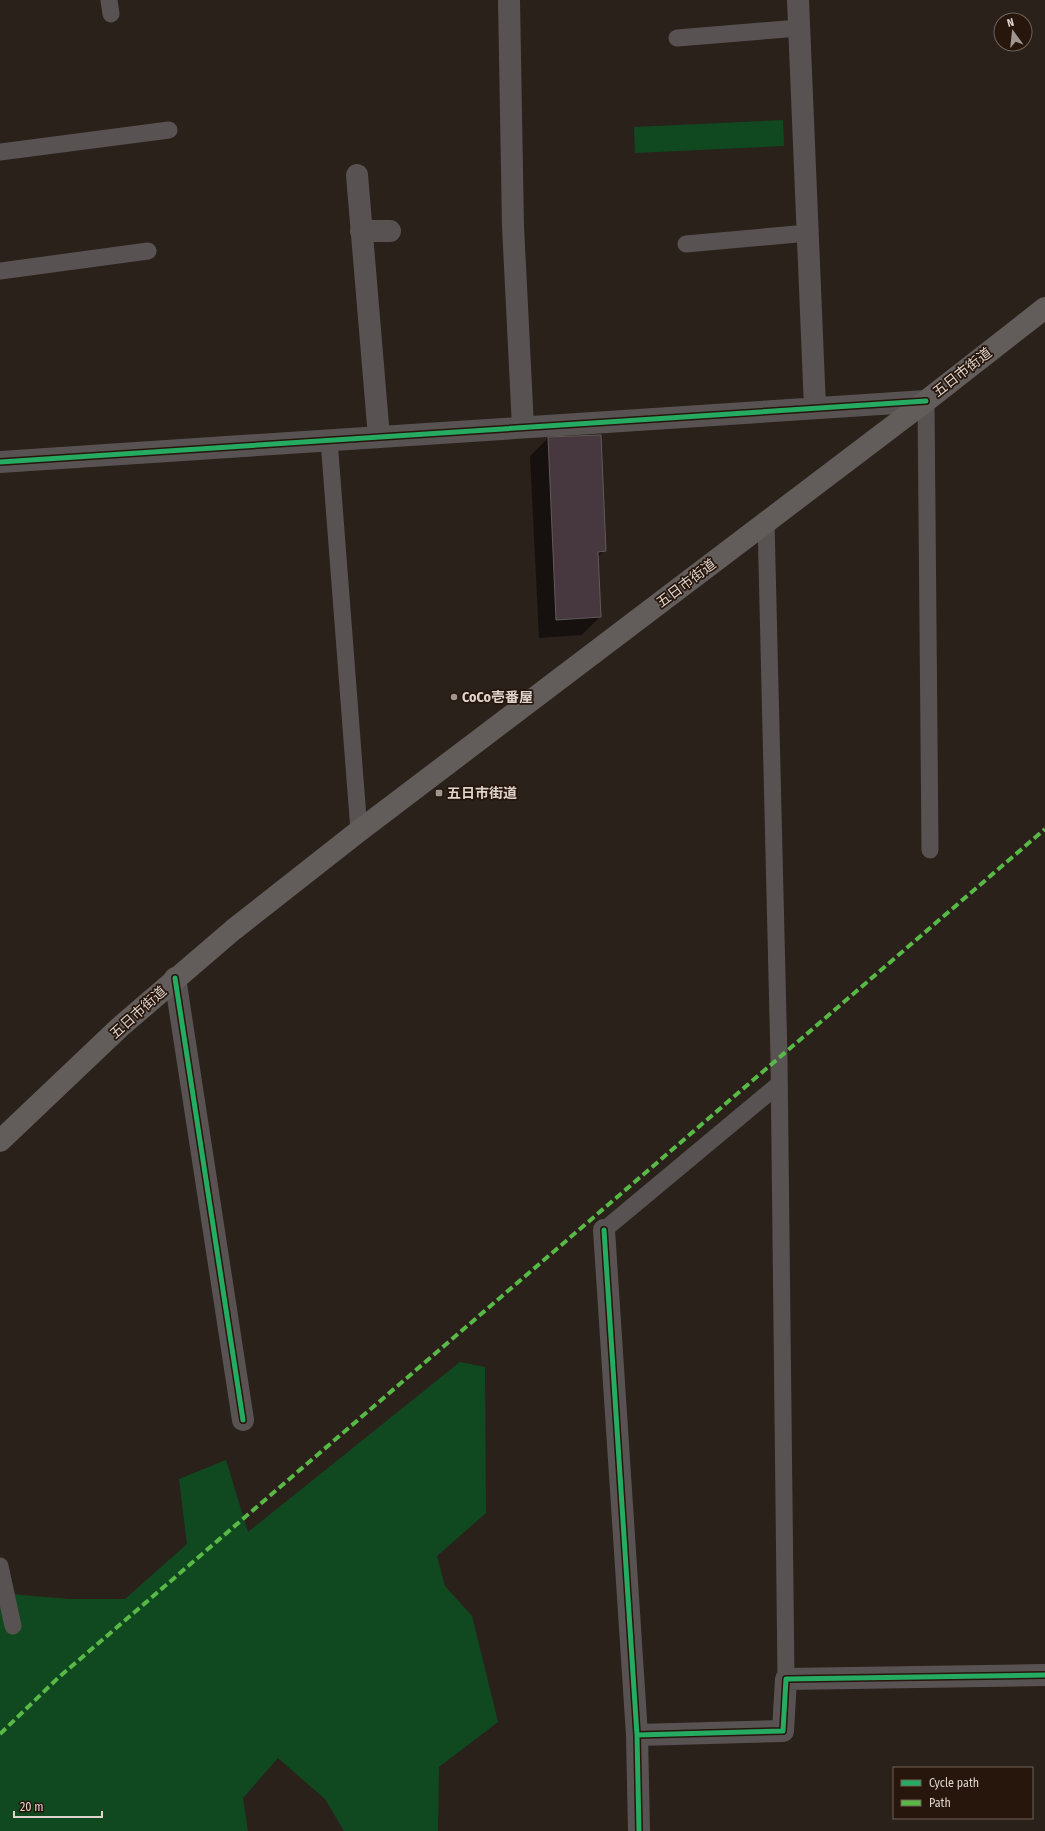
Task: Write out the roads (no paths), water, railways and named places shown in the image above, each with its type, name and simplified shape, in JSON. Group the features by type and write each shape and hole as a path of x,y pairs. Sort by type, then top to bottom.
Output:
{"main road":[{"name":"五日市街道","path":"0,1140 120,1027 175,978 233,930 359,831 1045,308"}],"street":[{"path":"509,0 513,226 523,427"},
{"path":"798,0 815,408"},
{"path":"357,176 379,437"},
{"path":"361,231 390,231"},
{"path":"0,462 926,400"},
{"path":"175,978 243,1420"},
{"path":"604,1230 637,1735 639,1831"},
{"path":"637,1735 783,1731 786,1679 1045,1675"}],"lane":[{"path":"677,38 800,28"},
{"path":"0,152 169,130"},
{"path":"686,244 808,233"},
{"path":"0,271 148,251"},
{"path":"926,400 930,850"},
{"path":"329,440 359,831"},
{"path":"766,522 778,1085 786,1679"},
{"path":"604,1230 778,1085"},
{"path":"0,1566 13,1626"}],"place":[{"name":"CoCo壱番屋","path":"454,697"},
{"name":"五日市街道","path":"439,793"}]}
